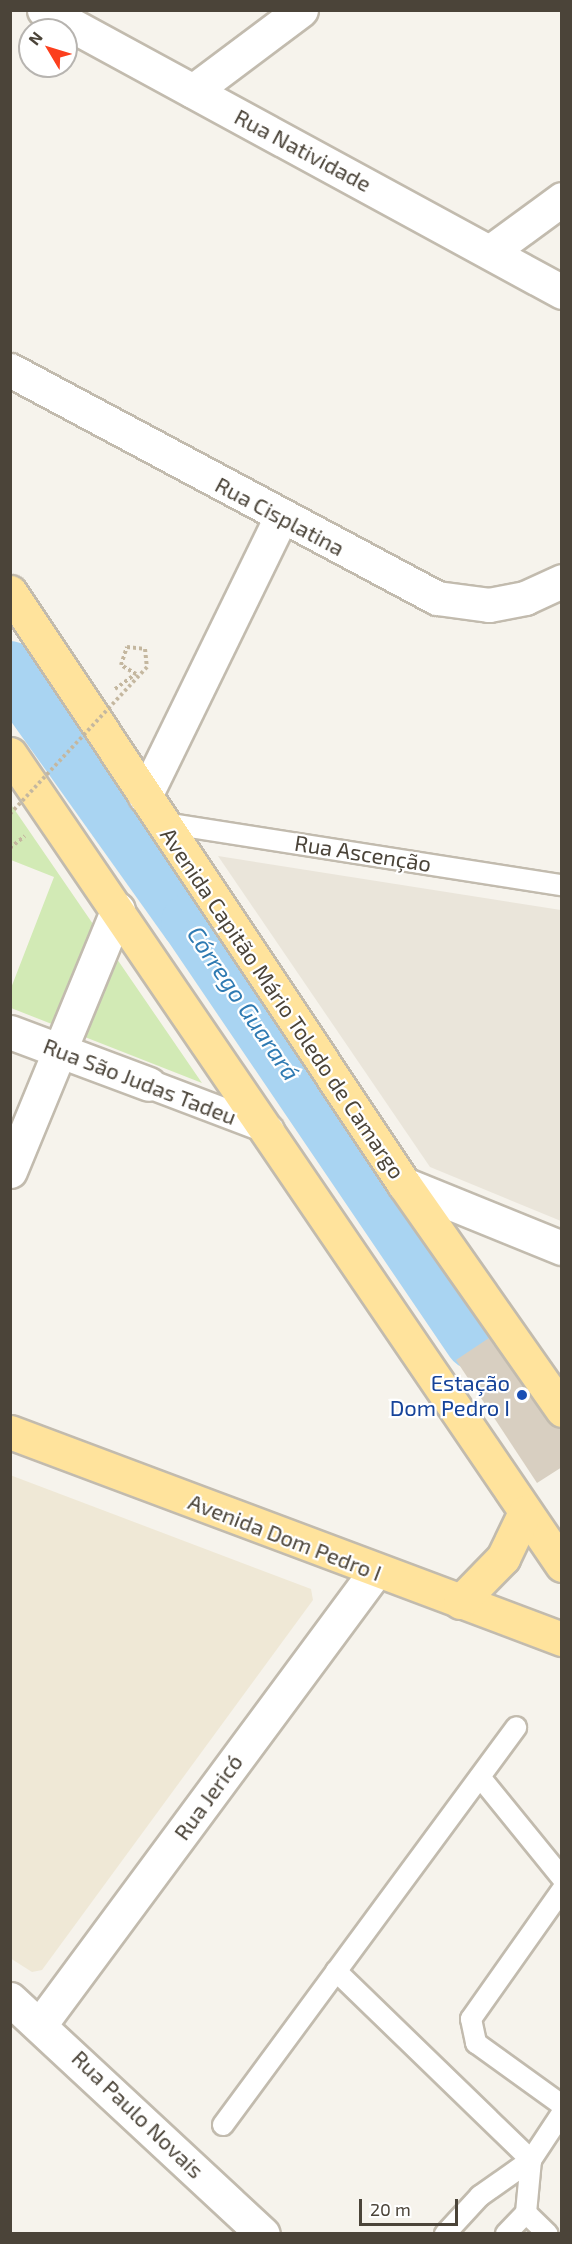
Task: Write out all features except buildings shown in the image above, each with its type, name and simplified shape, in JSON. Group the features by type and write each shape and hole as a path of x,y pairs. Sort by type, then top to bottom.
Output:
{"main road":[{"name":"Avenida Capitão Mário Toledo de Camargo","path":"10,592 404,1184 561,1410"},
{"path":"10,754 270,1130 561,1564"},
{"name":"Avenida Dom Pedro I","path":"10,1432 375,1572 561,1639"},
{"path":"460,1602 503,1558 525,1512"}],"street":[{"name":"Rua Natividade","path":"44,10 491,251 561,292"},
{"path":"193,91 301,10"},
{"path":"491,251 561,199"},
{"name":"Rua Cisplatina","path":"10,370 281,517 437,598 489,605 525,598 561,581"},
{"path":"145,796 281,517"},
{"path":"10,1171 63,1051 118,909"},
{"name":"Rua São Judas Tadeu","path":"10,1032 270,1130"},
{"path":"404,1184 561,1248"},
{"name":"Rua Jericó","path":"42,2022 375,1572"},
{"name":"Rua Paulo Novais","path":"10,1999 42,2022 263,2234"}],"lane":[{"name":"Rua Ascenção","path":"164,823 561,885"},
{"path":"223,2125 516,1727"},
{"path":"480,1777 561,1878"},
{"path":"561,1890 471,2019 476,2043 561,2105"},
{"path":"336,1971 531,2160"},
{"path":"445,2234 480,2196 531,2160 561,2113"},
{"path":"506,2234 526,2212 531,2160"},
{"path":"526,2212 548,2234"}],"path":[{"path":"10,814 147,667 145,649 132,645 120,658 125,670 136,674"},
{"path":"10,848 24,841 24,829"}],"shaded area":[{"path":"218,856 561,910 561,1221 430,1167"},
{"path":"10,1475 311,1589 313,1600 42,1970 32,1972 10,1958"}],"green space":[{"path":"10,803 202,1083 11,1008 11,988 54,877 11,860"}],"waterway":[{"name":"Córrego Guarará","path":"10,670 190,922 474,1341"}],"place":[{"name":"Estação Dom Pedro I","path":"522,1395"}]}
